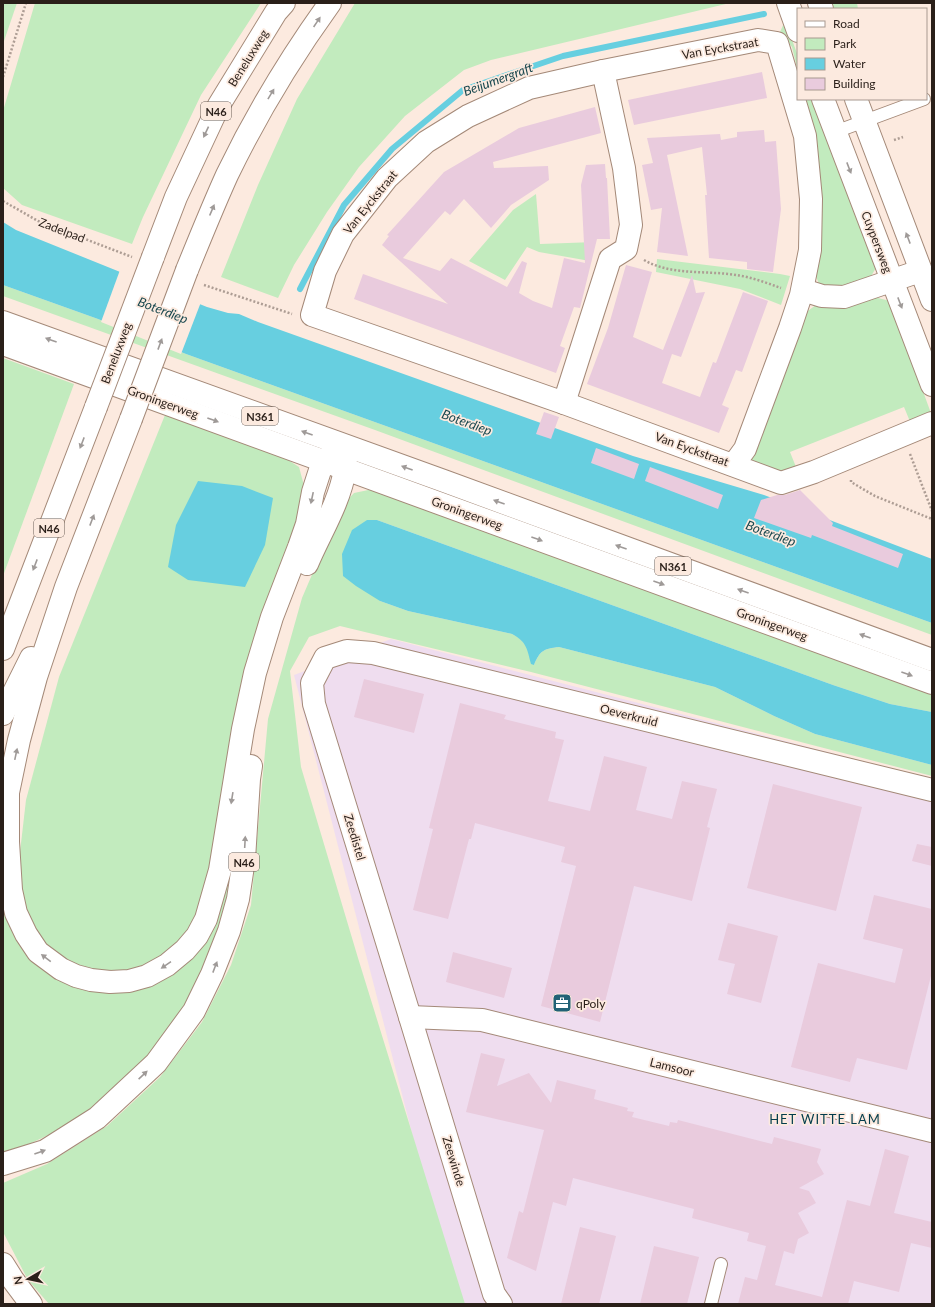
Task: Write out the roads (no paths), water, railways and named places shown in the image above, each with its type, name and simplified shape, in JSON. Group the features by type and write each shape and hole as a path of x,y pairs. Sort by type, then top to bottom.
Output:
{"main road":[{"name":"Beneluxweg","path":"3,649 176,197 219,105 276,12 284,3"},
{"name":"N46","path":"323,460 313,492 307,524 272,617 255,673 243,729 220,870 206,919 197,936 185,950 167,965 147,976 128,981 110,982 91,980 71,974 61,969 38,952 26,934 16,913 12,890 8,842 8,792 19,740 36,677 66,587 187,270 213,206 245,139 283,74 330,3"},
{"path":"788,3 797,28"},
{"name":"Van Eyckstraat","path":"758,40 777,43 805,136 811,199 810,250 802,293 745,449 734,464 312,315 325,271 343,234 387,178 426,142 468,116 529,88 603,71 758,40"},
{"path":"564,403 610,260 626,249 631,225 624,168 603,71"},
{"name":"Cuypersweg","path":"823,100 932,385"},
{"path":"856,100 926,268 932,300"},
{"path":"802,293 844,297 926,268"},
{"name":"Groningerweg","path":"3,322 932,660"},
{"name":"Groningerweg","path":"3,344 932,682"},
{"path":"734,464 781,483 814,472 932,423"},
{"name":"N46","path":"3,1164 45,1151 97,1118 156,1063 194,1011 209,980 229,931 238,899 244,859 249,780 257,726 268,676 296,588 316,541 336,503 346,469 344,446"},
{"path":"323,460 344,446"},
{"name":"N46","path":"3,714 66,587"},
{"name":"Oeverkruid","path":"325,658 347,651 373,653 932,790"},
{"name":"Zeedistel","path":"325,658 312,683 314,704 410,1017"},
{"path":"3,818 8,792"},
{"name":"Lamsoor","path":"410,1017 482,1020 932,1131"},
{"name":"Zeewinde","path":"410,1017 494,1294 501,1304"},
{"path":"3,1264 31,1304"}],"lane":[{"path":"835,132 864,120 922,100"},
{"path":"711,1304 721,1264"}],"water":[{"name":"Boterdiep","path":"3,222 16,230 207,307 228,313 239,314 633,456 764,495 932,559 932,623 186,354 98,319 3,285"},
{"path":"198,481 242,486 273,498 265,545 245,587 188,580 168,567 176,525"},
{"path":"367,520 377,520 833,685 890,704 932,712 932,765 815,734 715,687 559,647 543,651 538,656 534,665 531,664 524,643 512,634 408,611 380,601 343,576 342,554 352,530"}],"waterway":[{"name":"Beijumergraft","path":"300,289 344,205 392,149 463,90 563,56 764,14"}],"place":[{"name":"qPoly","path":"562,1003"}],"district":[{"name":"HET WITTE LAM","path":"825,1119"}]}
